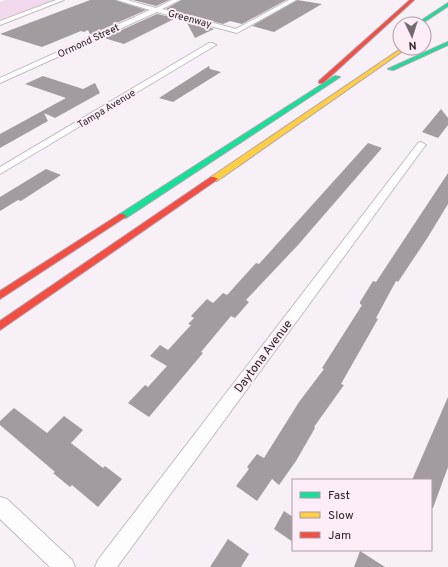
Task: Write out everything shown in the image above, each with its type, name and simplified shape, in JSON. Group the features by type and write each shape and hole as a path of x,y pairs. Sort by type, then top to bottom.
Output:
{"highway":[{"path":"285,111 347,62 383,25 412,0"},
{"path":"430,16 448,4"},
{"path":"316,109 378,75 448,44"},
{"path":"0,326 393,56"},
{"path":"0,296 349,69"}],"street":[{"path":"0,23 61,0"},
{"name":"Greenway","path":"120,0 237,31 293,0"},
{"name":"Ormond Street","path":"0,81 177,0"},
{"name":"Tampa Avenue","path":"0,171 212,45"},
{"name":"Daytona Avenue","path":"105,567 421,145"},
{"path":"0,506 65,567"}],"shaded area":[{"path":"6,0 55,0 0,21 0,2"}],"building":[{"path":"90,0 116,0 146,10 92,34 90,34 88,30 84,32 81,31 42,47 0,34"},
{"path":"133,0 169,0 156,6"},
{"path":"181,0 286,0 242,24 230,21 223,24 166,9"},
{"path":"297,0 322,4 274,32 252,26"},
{"path":"157,14 176,18 124,44 104,38"},
{"path":"186,21 214,29 195,38"},
{"path":"209,66 210,69 221,72 173,102 159,98"},
{"path":"43,76 83,89 95,83 100,93 55,118 44,113 48,121 0,148 0,134 66,98 25,84"},
{"path":"441,109 448,118 448,125 438,138 422,132"},
{"path":"368,143 382,148 298,245 246,300 249,302 235,318 231,316 201,352 203,353 149,417 128,403 145,385 148,387 167,366 150,356 160,345 168,350 191,325 188,324 194,318 191,316 207,299 213,303 223,293 227,295 256,263 259,264"},
{"path":"46,169 61,175 21,201 18,200 0,211 0,197"},
{"path":"448,173 448,204 398,282 396,281 376,318 378,319 341,384 344,385 314,427 315,428 296,461 279,485 272,479 257,501 236,486 249,469 247,467 257,454 264,458 299,402 324,369 322,368 362,305 360,302 373,281 376,282"},
{"path":"448,397 448,467 433,508 432,479 412,479"},
{"path":"14,408 47,433 64,416 83,430 71,443 103,468 105,466 122,479 98,507 72,485 70,487 53,473 55,472 0,425 0,421"},
{"path":"284,511 292,516 292,541 274,529"},
{"path":"228,539 249,554 241,567 210,567"},
{"path":"360,551 385,567 354,567"}],"traffic: fast":[{"path":"430,16 448,4"},
{"path":"391,69 448,43"},
{"path":"123,216 337,77"}],"traffic: slow":[{"path":"214,179 393,56"}],"traffic: jam":[{"path":"321,82 412,0"},
{"path":"0,326 214,179"},
{"path":"0,296 123,216"}]}
